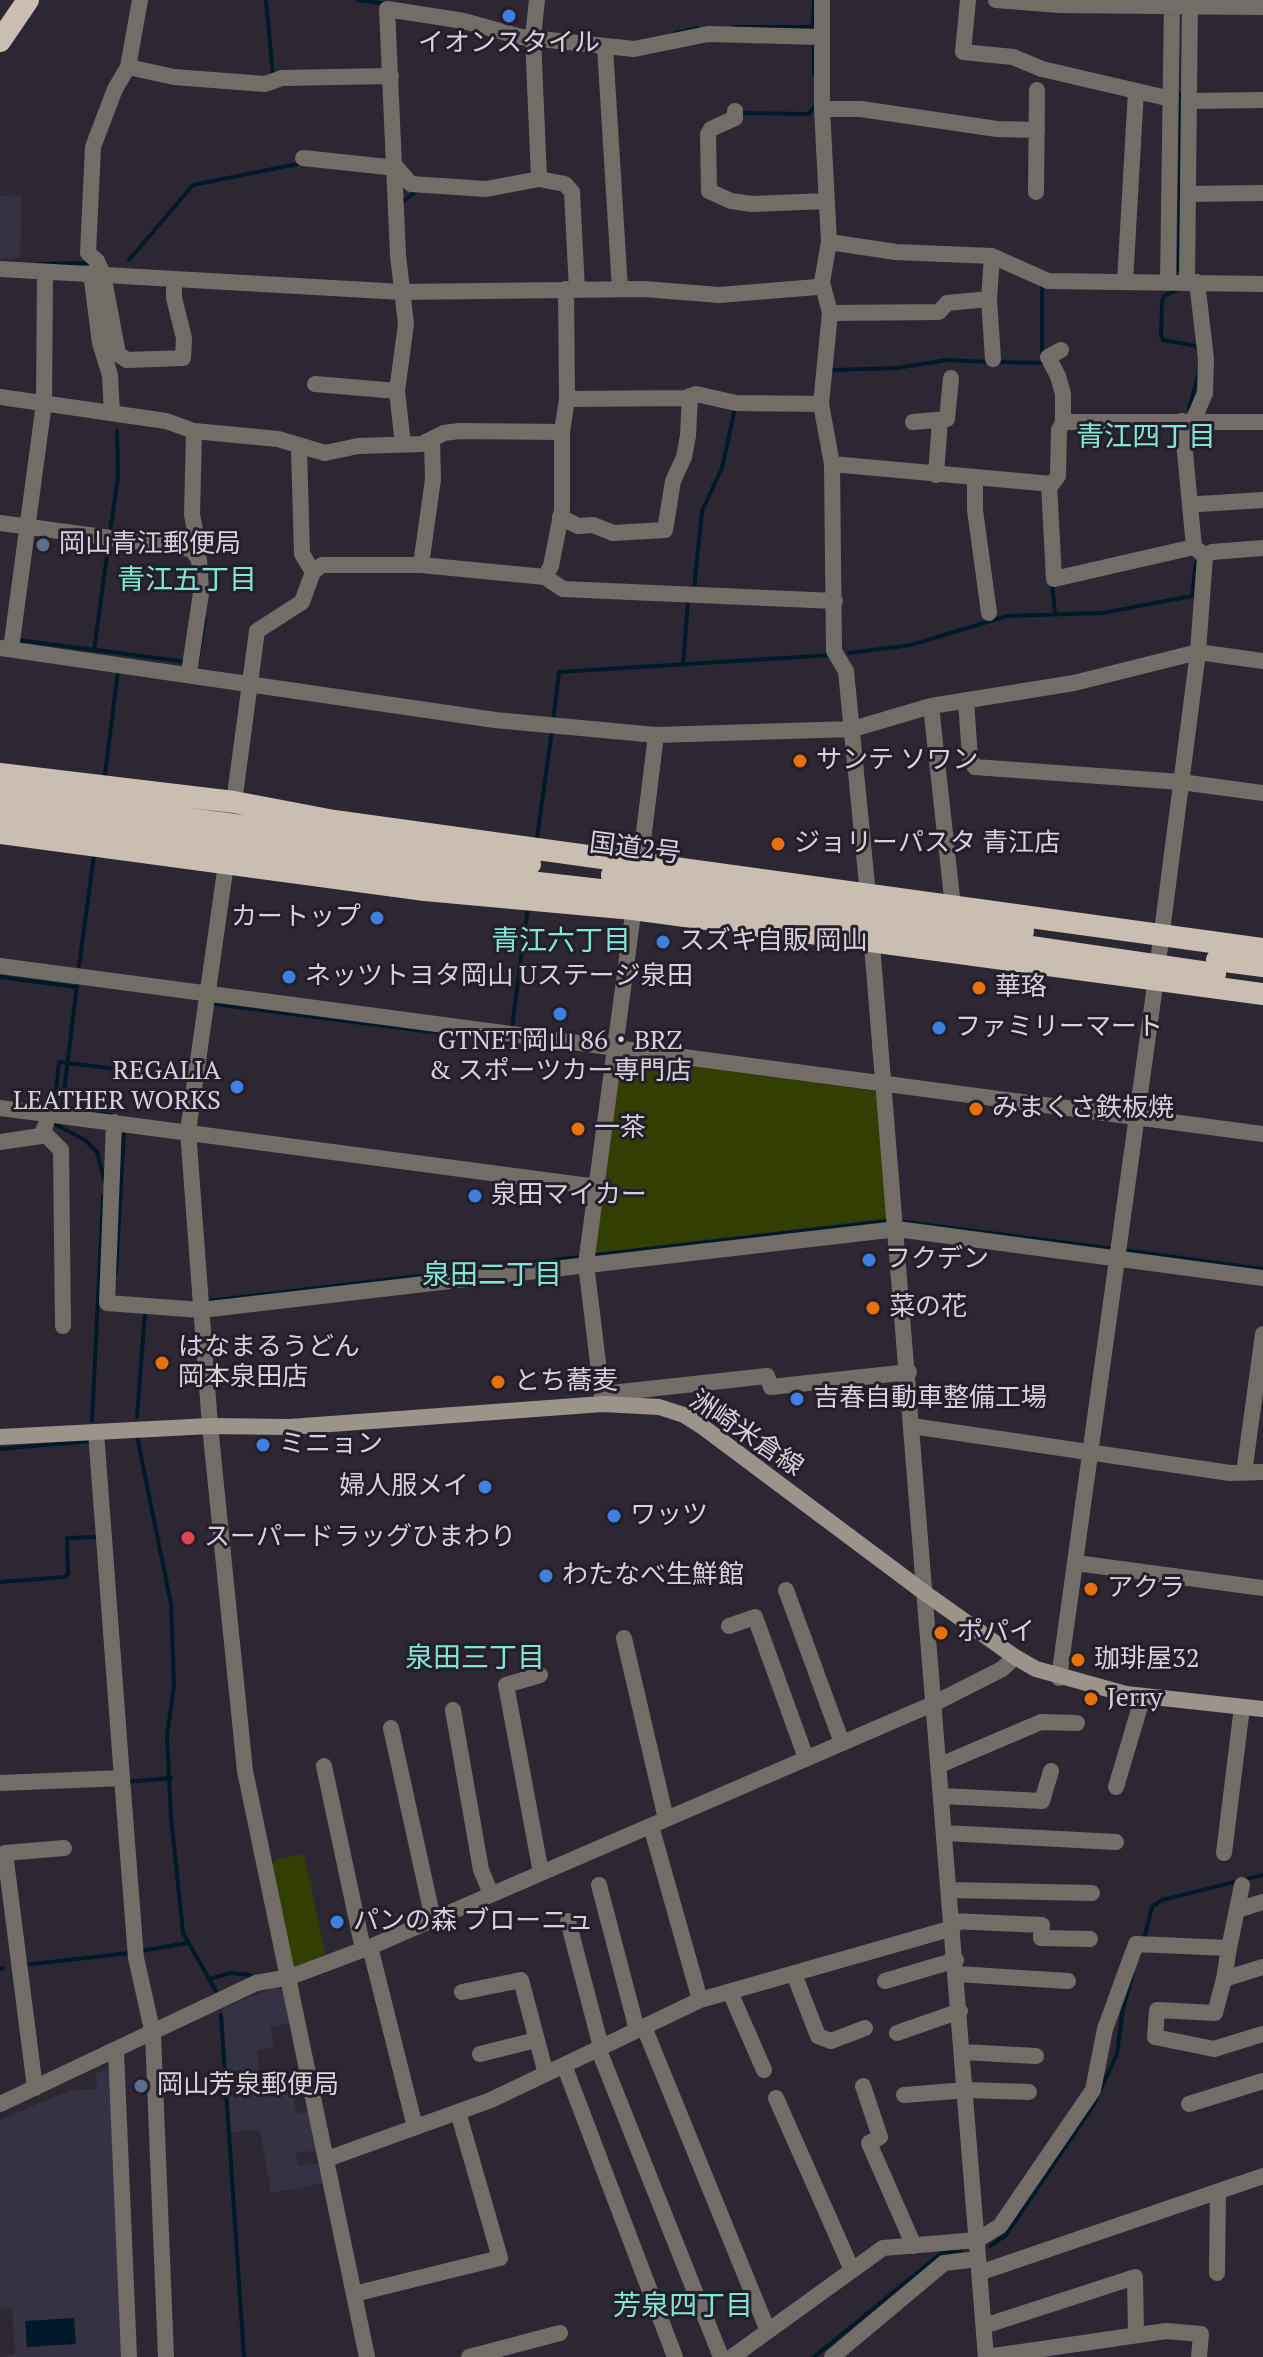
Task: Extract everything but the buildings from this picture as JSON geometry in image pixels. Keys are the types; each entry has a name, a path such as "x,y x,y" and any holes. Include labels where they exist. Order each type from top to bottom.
{"highway":[{"path":"0,14 10,0"},
{"path":"0,41 28,0"},
{"path":"0,774 234,802 334,821 640,865 1263,949"},
{"name":"国道2号","path":"0,794 840,919 1216,967 1263,966"},
{"path":"30,798 123,799 280,819 334,821"},
{"name":"国道2号","path":"0,812 321,854 610,883"},
{"path":"0,833 425,890 500,894"},
{"path":"321,854 348,868 500,894 633,909 1263,994"},
{"name":"国道2号","path":"1216,967 1263,981"}],"main road":[{"name":"洲崎米倉線","path":"0,1437 210,1426 290,1427 602,1399 633,1403 684,1415 1015,1657 1059,1678 1143,1696 1263,1709"}],"street":[{"path":"112,413 110,375 100,343 97,261 88,253 93,147 128,67 140,0"},
{"path":"535,180 530,34 537,0"},
{"path":"822,0 817,37 829,242 822,282 830,313 821,404 832,464 834,651 846,671 869,896 987,2357 1166,2331 1201,2334 1199,2357"},
{"path":"968,0 963,52 1013,57 1042,69 1171,99"},
{"path":"996,0 1263,7"},
{"path":"1168,282 1172,4"},
{"path":"1059,1678 1198,652 1200,552 1188,421 1205,393 1205,382 1192,282 1188,194 1190,4"},
{"path":"403,445 397,391 406,324 387,9 605,47 653,47 708,34 817,37"},
{"path":"605,47 620,289"},
{"path":"128,67 174,77 265,84 282,78 391,76"},
{"path":"1036,192 1037,90"},
{"path":"1125,282 1136,91"},
{"path":"1189,101 1263,100"},
{"path":"822,109 861,109 997,129 1037,130"},
{"path":"735,111 735,118 711,129 708,134 709,191 731,201 752,204 826,201"},
{"path":"303,158 397,172 411,184 486,189 535,180 565,184 572,192 567,399 562,432 560,517 551,566 545,577"},
{"path":"1188,194 1263,193"},
{"path":"829,242 896,252 991,260 1048,281 1263,284"},
{"path":"991,260 989,299 993,359"},
{"path":"0,269 402,292 620,289 719,295 817,287 822,282"},
{"path":"45,272 44,403 9,644 120,664 190,667 252,683 553,726 656,735 853,729 931,706 1074,683 1198,652 1263,661"},
{"path":"97,274 118,354 127,360 183,358 184,338 174,298 174,279"},
{"path":"830,313 939,312 947,303 989,299"},
{"path":"832,464 1049,484 1058,476 1063,394 1048,353 1061,350"},
{"path":"913,422 947,419 951,378"},
{"path":"315,384 397,391"},
{"path":"567,399 690,396 736,403 821,404"},
{"path":"560,517 578,526 593,525 613,533 665,530 673,481 684,457 688,436 690,396"},
{"path":"0,397 166,421 194,431 278,439 299,448 325,453 358,446 432,446"},
{"path":"936,475 940,420"},
{"path":"1063,422 1263,422"},
{"path":"194,431 192,515 198,545 194,552"},
{"path":"421,565 433,479 432,446 444,433 562,432"},
{"path":"299,448 302,554 313,572"},
{"path":"975,478 975,510 989,613"},
{"path":"1049,484 1054,579 1200,552 1263,548"},
{"path":"1199,504 1263,500"},
{"path":"0,523 191,549 199,559 201,593 190,667"},
{"path":"234,802 257,631 302,602 313,572 322,565 421,565 545,577 563,589 835,601"},
{"path":"966,700 970,759 975,767 1181,782 1263,793"},
{"path":"931,706 953,907"},
{"path":"656,735 586,1264 602,1399 767,1376 771,1387 909,1372"},
{"path":"226,864 188,1131 210,1426 245,1771 367,2357"},
{"path":"0,966 1263,1134"},
{"path":"0,1108 597,1187"},
{"path":"49,1137 52,1115"},
{"path":"121,1122 107,1303 201,1310 896,1223 1118,1253 1263,1278"},
{"path":"0,1142 49,1137"},
{"path":"49,1137 61,1150 63,1326"},
{"path":"1244,1473 1263,1334"},
{"path":"912,1426 1089,1453 1244,1473 1263,1472"},
{"path":"96,1432 136,1958 153,2034 166,2357"},
{"path":"1076,1563 1263,1588"},
{"path":"786,1590 842,1743"},
{"path":"729,1626 755,1617 806,1758"},
{"path":"624,1638 658,1822 700,2000"},
{"path":"0,2104 116,2052 256,1983 290,1977 367,1948 935,1703 1002,1669 1015,1657"},
{"path":"540,1675 506,1685 541,1873"},
{"path":"1116,1787 1143,1696"},
{"path":"1224,1853 1242,1707"},
{"path":"453,1710 481,1870 491,1894"},
{"path":"940,1765 1041,1722 1077,1723"},
{"path":"391,1728 433,1919"},
{"path":"324,1766 367,1948 415,2127"},
{"path":"942,1796 1042,1801 1051,1771"},
{"path":"0,1783 122,1778"},
{"path":"945,1833 1116,1842"},
{"path":"35,2088 5,1853 64,1848"},
{"path":"599,1885 640,2028 768,2331"},
{"path":"1242,1885 1215,2013 1157,2010 1155,2037 1214,2049 1263,2034"},
{"path":"950,1890 1092,1893"},
{"path":"1237,1910 1263,1902"},
{"path":"568,1921 600,2047 721,2357"},
{"path":"327,2159 458,2112 546,2074 700,2000 953,1925 1042,1925 1041,1938 1090,1939"},
{"path":"732,2357 883,2248 977,2240 1000,2226 1093,2090 1105,2029 1142,1944 1229,1948"},
{"path":"885,1981 956,1967 1068,1981"},
{"path":"1224,1979 1263,1967"},
{"path":"794,1974 818,2036 831,2041 865,2028"},
{"path":"462,1992 521,1980 546,2074"},
{"path":"730,1992 764,2070"},
{"path":"897,2033 960,2011"},
{"path":"480,2054 536,2040"},
{"path":"116,2052 129,2357"},
{"path":"963,2052 1036,2056"},
{"path":"564,2065 675,2357"},
{"path":"1189,2104 1263,2081"},
{"path":"863,2086 880,2137 869,2143 914,2246"},
{"path":"904,2095 967,2090 1029,2092"},
{"path":"776,2098 852,2270"},
{"path":"354,2294 500,2258 458,2112"},
{"path":"832,2357 944,2263 979,2266 1263,2176"},
{"path":"1217,2273 1218,2192"},
{"path":"984,2326 1135,2277 1136,2335"},
{"path":"469,2357 560,2333"}],"shaded area":[{"path":"22,195 20,258 0,259 0,196"},
{"path":"278,1986 284,1990 291,2023 271,2027 273,2048 257,2050 260,2077 284,2076 289,2092 293,2092 296,2113 310,2112 317,2150 296,2153 298,2166 319,2163 324,2183 271,2193 260,2130 231,2132 222,2008"},
{"path":"106,2070 109,2072 122,2357 0,2357 15,2354 12,2308 0,2309 0,2120 71,2090 97,2089 96,2074"}],"green space":[{"path":"628,1057 873,1091 879,1097 889,1218 595,1253 621,1062"},
{"path":"304,1854 325,1954 293,1968 272,1865 278,1859"}],"water":[{"path":"74,2318 76,2344 27,2347 25,2321"}],"waterway":[{"path":"266,0 273,76"},
{"path":"358,0 388,4"},
{"path":"813,30 814,0"},
{"path":"734,27 813,27"},
{"path":"675,33 697,28"},
{"path":"814,42 814,74"},
{"path":"1179,270 1181,94"},
{"path":"741,113 809,114 815,106"},
{"path":"129,260 193,185 302,163"},
{"path":"402,202 417,191"},
{"path":"38,264 89,263"},
{"path":"1042,285 1042,354"},
{"path":"1177,290 1164,296 1161,336 1163,340 1196,346 1199,351"},
{"path":"833,370 897,368 947,360 988,362"},
{"path":"996,362 1046,363"},
{"path":"1189,409 1199,372"},
{"path":"694,589 702,511 722,468 735,408"},
{"path":"110,532 118,476 117,431"},
{"path":"94,650 109,541"},
{"path":"849,653 911,645 1007,616 1102,613 1192,596 1196,562"},
{"path":"1052,583 1055,613"},
{"path":"683,665 688,600"},
{"path":"197,663 205,619"},
{"path":"18,640 188,662"},
{"path":"553,721 559,672 832,655"},
{"path":"105,774 118,671"},
{"path":"537,838 552,730"},
{"path":"79,966 94,855"},
{"path":"512,1026 528,907"},
{"path":"0,977 76,987"},
{"path":"77,985 62,1108 113,1115"},
{"path":"214,1004 510,1042"},
{"path":"54,1111 59,1062 188,1078 188,1075"},
{"path":"53,1123 85,1140 97,1152 104,1179"},
{"path":"116,1273 124,1130"},
{"path":"92,1421 103,1196"},
{"path":"597,1255 888,1221"},
{"path":"897,1221 1114,1249"},
{"path":"1123,1250 1263,1269"},
{"path":"208,1301 579,1257"},
{"path":"137,1417 145,1312"},
{"path":"137,1436 171,1604 174,1684 167,1737 171,1817 183,1933 216,1991"},
{"path":"0,1449 91,1441"},
{"path":"0,1582 65,1577 68,1574 67,1538 96,1537"},
{"path":"127,1782 171,1778"},
{"path":"1144,1939 1152,1907 1162,1900 1263,1875"},
{"path":"141,1951 188,1943"},
{"path":"24,1965 129,1953"},
{"path":"209,1979 231,1973 250,1975 252,1979"},
{"path":"990,2246 1006,2235 1093,2106 1117,2054 1123,2008 1133,1974"},
{"path":"221,2015 244,2357"},
{"path":"814,2357 940,2254 961,2250"}],"place":[{"name":"イオンスタイル","path":"509,16"},
{"name":"岡山青江郵便局","path":"43,545"},
{"name":"サンテ ソワン","path":"800,761"},
{"name":"ジョリーパスタ 青江店","path":"778,844"},
{"name":"カートップ","path":"377,918"},
{"name":"スズキ自販 岡山","path":"663,942"},
{"name":"ネッツトヨタ岡山 Uステージ泉田","path":"289,977"},
{"name":"華珞","path":"979,988"},
{"name":"GTNET岡山 86・BRZ & スポーツカー専門店","path":"560,1014"},
{"name":"ファミリーマート","path":"939,1028"},
{"name":"REGALIA LEATHER WORKS","path":"237,1087"},
{"name":"みまくさ鉄板焼","path":"976,1109"},
{"name":"一茶","path":"578,1129"},
{"name":"泉田マイカー","path":"475,1196"},
{"name":"フクデン","path":"869,1260"},
{"name":"菜の花","path":"873,1308"},
{"name":"はなまるうどん 岡本泉田店","path":"162,1363"},
{"name":"とち蕎麦","path":"498,1382"},
{"name":"吉春自動車整備工場","path":"797,1399"},
{"name":"ミニョン","path":"263,1445"},
{"name":"婦人服メイ","path":"485,1487"},
{"name":"ワッツ","path":"614,1516"},
{"name":"スーパードラッグひまわり","path":"188,1538"},
{"name":"わたなべ生鮮館","path":"546,1576"},
{"name":"アクラ","path":"1091,1589"},
{"name":"ポパイ","path":"941,1633"},
{"name":"珈琲屋32","path":"1078,1660"},
{"name":"Jerry","path":"1091,1699"},
{"name":"パンの森 ブローニュ","path":"337,1922"},
{"name":"岡山芳泉郵便局","path":"141,2086"}],"district":[{"name":"青江四丁目","path":"1146,438"},
{"name":"青江五丁目","path":"187,581"},
{"name":"青江六丁目","path":"561,942"},
{"name":"泉田二丁目","path":"492,1276"},
{"name":"泉田三丁目","path":"475,1659"},
{"name":"芳泉四丁目","path":"683,2307"}]}
